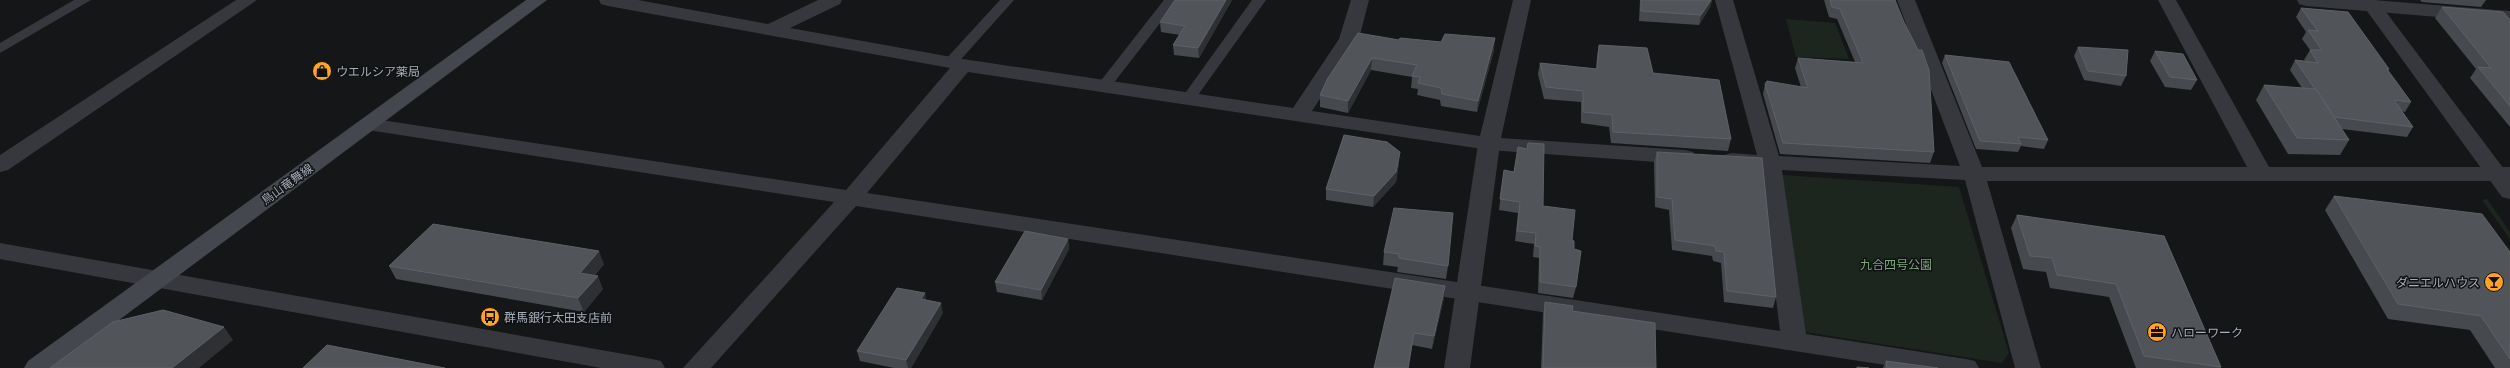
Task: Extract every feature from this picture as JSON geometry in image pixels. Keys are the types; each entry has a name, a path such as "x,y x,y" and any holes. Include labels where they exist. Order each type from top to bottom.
{"main road":[{"name":"鳥山竜舞線","path":"37,368 538,0"}],"street":[{"path":"0,165 248,0"},
{"path":"608,0 957,64 1489,144 1770,163 1974,174 2503,174"},
{"path":"770,30 833,0"},
{"path":"1299,115 1349,39 1360,0"},
{"path":"1457,368 1489,144 1522,0"},
{"path":"1724,0 1770,163 1794,341"},
{"path":"1906,0 1974,174 2028,368"},
{"path":"2167,0 2262,174"},
{"path":"2306,0 2370,3 2510,17"},
{"path":"2370,3 2503,174 2510,192"},
{"path":"696,368 851,198 957,64"},
{"path":"368,124 1966,368"},
{"path":"0,252 652,368"}],"lane":[{"path":"0,49 84,0"},
{"path":"957,64 1007,0"},
{"path":"1104,86 1171,0"},
{"path":"1188,99 1259,0"}],"green space":[{"path":"1786,19 1835,23 1849,59 1796,57"},
{"name":"九合四号公園","path":"1782,175 1959,187 2009,353 2002,363 1805,332"},
{"path":"2487,199 2510,232 2510,239 2482,200"}],"building":[{"path":"1175,0 1226,0 1198,48 1173,45 1185,26 1160,22"},
{"path":"1641,0 1711,0 1701,15 1641,11"},
{"path":"1830,0 1895,0 1918,50 1922,50 1929,70 1934,152 1783,143 1765,84 1767,81 1808,88 1798,58 1863,63 1840,9 1832,7"},
{"path":"2442,7 2503,12 2510,20 2510,106 2478,67 2491,68"},
{"path":"2301,8 2348,12 2411,102 2394,100 2413,127 2334,117 2295,60 2318,63 2310,50 2322,50 2308,30 2318,31"},
{"path":"1358,33 1399,40 1400,38 1441,42 1445,34 1495,38 1478,101 1442,94 1441,88 1418,83 1420,77 1412,76 1417,65 1372,58 1348,101 1320,95 1328,78"},
{"path":"1599,45 1647,48 1653,73 1719,80 1731,139 1613,132 1612,115 1583,112 1583,91 1546,87 1540,63 1597,69"},
{"path":"2078,47 2128,50 2126,76 2088,71"},
{"path":"2155,51 2183,54 2197,80 2170,77"},
{"path":"1945,55 2009,62 2048,140 2018,137 2021,144 1980,141"},
{"path":"2264,85 2316,89 2349,140 2297,138"},
{"path":"1344,135 1387,142 1400,152 1396,172 1374,196 1326,189"},
{"path":"1528,143 1544,144 1543,206 1575,210 1572,240 1574,241 1574,249 1581,251 1576,287 1540,282 1540,247 1535,246 1536,233 1517,231 1520,202 1500,199 1504,170 1514,172 1518,147 1527,149"},
{"path":"1657,152 1762,158 1776,297 1727,291 1724,252 1716,251 1715,246 1675,240 1672,199 1657,197"},
{"path":"2334,196 2482,214 2510,252 2510,359 2481,316 2398,304"},
{"path":"1394,208 1453,213 1448,266 1399,258 1399,254 1384,252"},
{"name":"ハローワーク","path":"2017,215 2164,236 2221,367 2144,356 2116,284 2057,275 2052,258 2030,256"},
{"path":"433,224 599,251 580,273 598,276 578,298 389,266"},
{"path":"1025,231 1068,239 1041,290 995,282"},
{"path":"1395,278 1445,286 1434,336 1414,333 1408,368 1374,368"},
{"path":"897,288 925,293 921,299 941,303 906,360 857,351"},
{"path":"1545,302 1573,306 1572,311 1655,323 1656,368 1543,368"},
{"path":"163,310 224,327 172,368 50,368 113,322"},
{"path":"327,345 445,368 303,368"},
{"path":"1886,361 1938,368 1887,368"}],"place":[{"name":"ウエルシア薬局","path":"322,71"},
{"name":"ダニエルハウス","path":"2494,282"},
{"name":"群馬銀行太田支店前","path":"490,317"},
{"name":"ハローワーク","path":"2157,332"}]}
